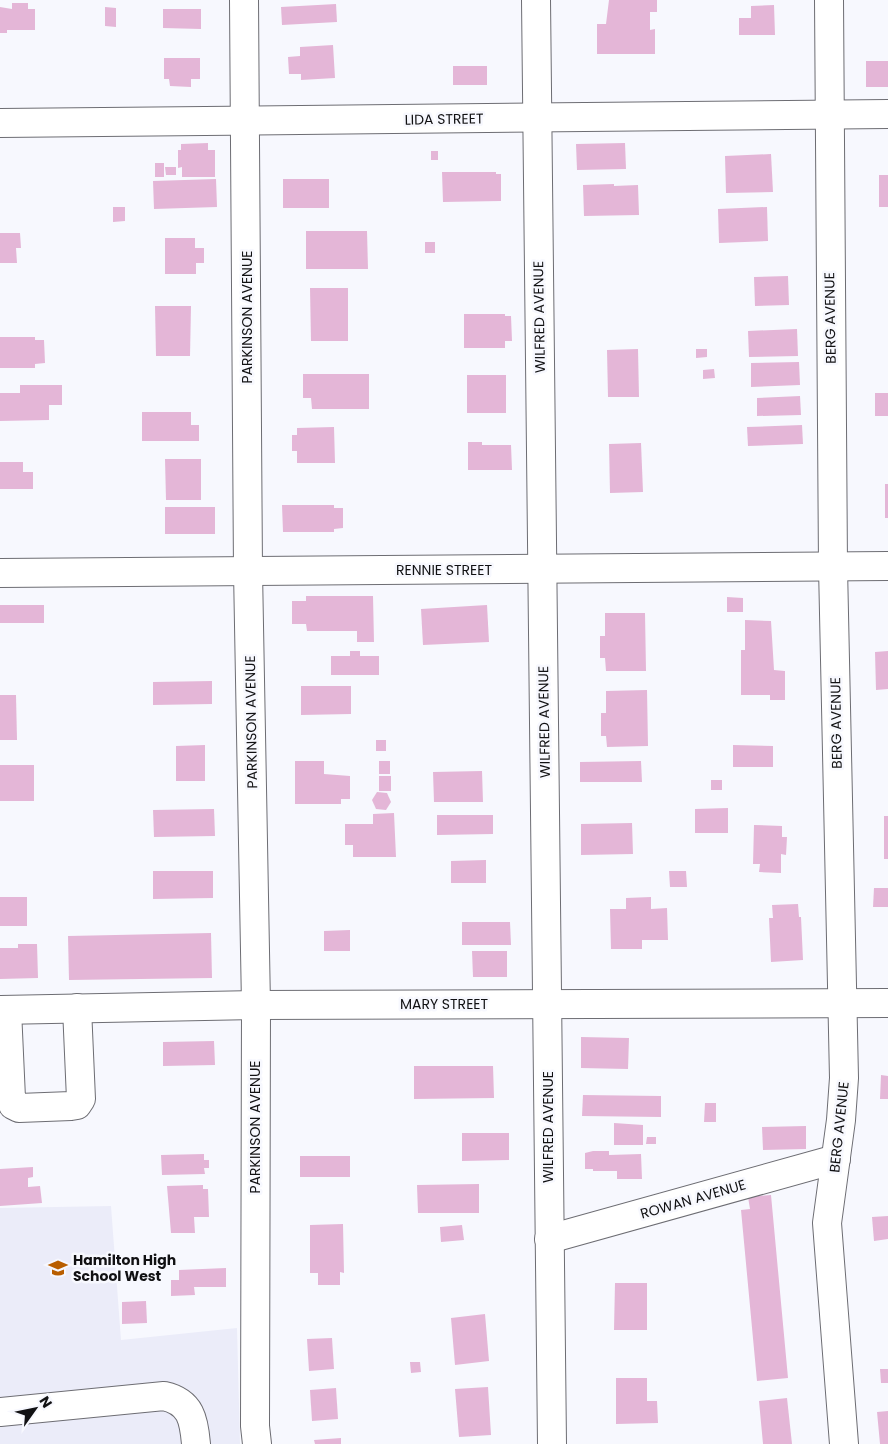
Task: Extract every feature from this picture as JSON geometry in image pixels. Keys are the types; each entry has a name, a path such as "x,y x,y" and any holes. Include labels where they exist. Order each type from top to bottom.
{"street":[{"name":"PARKINSON AVENUE","path":"244,0 248,571 256,1005 255,1426 257,1444"},
{"name":"WILFRED AVENUE","path":"536,0 552,1444"},
{"name":"BERG AVENUE","path":"828,0 833,567 844,1078 828,1222 844,1444"},
{"name":"LIDA STREET","path":"0,123 888,114"},
{"name":"RENNIE STREET","path":"0,573 888,566"},
{"name":"MARY STREET","path":"4,1010 256,1005 888,1003"},
{"path":"4,1010 11,1098 13,1105 19,1108 71,1106 77,1104 81,1098 76,1008"},
{"name":"ROWAN AVENUE","path":"549,1239 836,1159"},
{"path":"0,1412 164,1396 175,1398 188,1410 194,1425 196,1444"}],"shaded area":[{"name":"Hamilton High School West","path":"111,1206 121,1340 237,1328 240,1444 0,1444 0,1208"}],"building":[{"path":"609,0 657,0 657,12 650,12 650,30 655,29 655,54 597,54 597,24 606,24"},
{"path":"12,3 28,3 28,9 35,9 35,30 7,30 7,33 0,33 0,7 12,9"},
{"path":"336,4 337,22 282,25 281,7"},
{"path":"774,5 775,35 739,35 739,18 751,18 751,6"},
{"path":"105,7 116,8 116,27 105,26"},
{"path":"163,9 201,9 201,29 163,28"},
{"path":"333,45 335,78 301,80 301,74 289,74 288,57 300,56 300,47"},
{"path":"164,58 200,58 200,79 191,79 191,87 170,86 169,79 164,79"},
{"path":"866,61 888,61 888,87 866,87"},
{"path":"453,66 487,66 487,85 453,85"},
{"path":"208,143 208,150 215,150 215,177 182,177 182,167 178,168 178,150 181,150 181,144"},
{"path":"625,143 626,169 577,170 576,144"},
{"path":"431,151 438,151 438,160 431,160"},
{"path":"771,154 773,192 726,193 725,156"},
{"path":"155,163 164,163 164,177 155,177"},
{"path":"165,167 176,167 176,175 166,175"},
{"path":"442,172 496,172 496,174 501,174 501,201 443,202"},
{"path":"879,175 888,175 888,207 879,207"},
{"path":"216,179 217,207 154,209 153,181"},
{"path":"283,179 329,179 329,208 283,208"},
{"path":"614,184 614,186 638,185 639,215 584,216 583,185"},
{"path":"113,207 125,207 125,221 113,222"},
{"path":"767,207 768,241 719,243 718,209"},
{"path":"306,231 367,231 368,269 306,269"},
{"path":"0,233 20,233 21,248 16,248 17,263 0,263"},
{"path":"165,238 195,238 195,248 204,248 204,263 196,263 196,274 165,274"},
{"path":"425,242 435,242 435,253 425,253"},
{"path":"788,276 789,305 755,306 754,277"},
{"path":"310,288 348,288 348,341 311,341"},
{"path":"155,306 191,306 190,356 156,356"},
{"path":"464,314 505,314 505,316 511,316 512,341 505,341 505,348 464,348"},
{"path":"797,329 798,356 749,357 748,331"},
{"path":"0,337 35,337 35,340 44,340 45,363 35,364 35,368 0,368"},
{"path":"638,349 639,397 608,397 607,350"},
{"path":"696,349 707,349 707,357 696,358"},
{"path":"799,362 800,385 751,387 751,363"},
{"path":"714,369 715,378 703,379 703,370"},
{"path":"303,374 369,374 369,409 312,409 311,398 303,398"},
{"path":"467,375 506,375 506,413 467,413"},
{"path":"20,385 62,385 62,405 49,405 49,420 0,421 0,393 20,393"},
{"path":"875,393 888,393 888,416 875,416"},
{"path":"800,396 801,415 757,416 757,398"},
{"path":"142,412 191,412 191,425 199,425 199,441 142,441"},
{"path":"802,425 803,444 748,446 747,427"},
{"path":"334,427 335,463 297,463 297,451 292,451 292,435 297,435 297,428"},
{"path":"468,442 482,442 482,445 511,445 512,470 468,470"},
{"path":"641,443 643,492 610,493 609,444"},
{"path":"165,459 201,459 201,500 166,500"},
{"path":"0,462 23,462 23,472 33,472 33,489 0,489"},
{"path":"885,484 888,484 888,518 885,518"},
{"path":"282,505 334,505 334,508 343,508 343,528 334,529 334,532 283,532"},
{"path":"165,507 215,507 215,534 165,534"},
{"path":"306,596 373,596 374,642 357,642 357,631 307,631 306,624 292,624 292,601 306,601"},
{"path":"727,597 743,598 743,612 727,612"},
{"path":"0,605 44,605 44,623 0,623"},
{"path":"487,605 489,642 423,645 421,609"},
{"path":"605,613 645,613 646,671 606,671 605,658 600,658 600,636 605,636"},
{"path":"745,620 771,621 774,670 785,671 785,700 770,700 770,695 741,695 741,650 745,650"},
{"path":"350,651 360,651 360,656 379,656 379,675 331,675 331,656 350,656"},
{"path":"888,651 888,689 876,690 875,652"},
{"path":"212,681 212,704 153,705 153,682"},
{"path":"301,686 351,686 351,714 301,715"},
{"path":"647,690 648,746 607,747 606,736 601,736 601,713 606,713 606,691"},
{"path":"0,695 16,695 17,740 0,740"},
{"path":"376,740 386,740 386,751 376,751"},
{"path":"205,745 205,781 176,781 176,746"},
{"path":"733,745 773,746 773,767 733,767"},
{"path":"295,761 324,761 324,774 350,776 350,799 341,799 341,804 295,804"},
{"path":"379,761 390,761 390,774 379,774"},
{"path":"641,761 642,782 580,782 580,762"},
{"path":"0,765 34,765 34,801 0,801"},
{"path":"482,771 483,802 434,802 433,772"},
{"path":"379,776 391,776 391,791 379,791"},
{"path":"711,780 722,780 722,790 711,790"},
{"path":"377,792 387,793 391,802 386,810 376,809 372,800"},
{"path":"728,808 728,833 695,833 695,809"},
{"path":"214,809 215,836 154,837 153,810"},
{"path":"394,813 396,857 353,857 353,845 345,845 345,824 373,824 373,814"},
{"path":"437,815 493,815 493,834 437,835"},
{"path":"884,816 888,816 888,859 884,859"},
{"path":"632,823 633,854 581,855 581,824"},
{"path":"754,825 782,826 782,837 787,837 786,855 781,854 781,873 759,872 760,864 753,864"},
{"path":"486,860 486,883 451,883 451,861"},
{"path":"153,871 213,871 213,898 153,899"},
{"path":"669,871 686,871 687,887 670,887"},
{"path":"874,888 888,888 888,907 873,907"},
{"path":"0,897 27,897 27,926 0,926"},
{"path":"651,897 651,909 667,908 668,940 642,940 642,949 611,949 610,909 626,909 626,898"},
{"path":"798,904 799,917 801,917 803,960 771,962 769,918 773,918 772,905"},
{"path":"462,922 510,922 511,945 462,945"},
{"path":"350,930 350,951 324,951 324,931"},
{"path":"211,933 212,978 69,980 68,936"},
{"path":"18,944 37,944 38,978 0,979 0,948 18,948"},
{"path":"472,951 507,951 507,977 473,977"},
{"path":"581,1037 629,1038 628,1069 581,1068"},
{"path":"214,1041 215,1065 163,1066 163,1042"},
{"path":"414,1066 493,1066 494,1098 414,1099"},
{"path":"881,1075 888,1076 888,1099 880,1099"},
{"path":"583,1095 661,1096 661,1117 582,1116"},
{"path":"705,1103 716,1103 716,1122 704,1122"},
{"path":"614,1123 643,1125 643,1145 614,1145"},
{"path":"806,1126 806,1149 763,1150 762,1127"},
{"path":"462,1133 509,1133 509,1160 462,1161"},
{"path":"647,1137 656,1137 656,1144 646,1144"},
{"path":"609,1151 609,1155 641,1154 642,1179 617,1179 617,1171 585,1169 585,1153"},
{"path":"204,1154 204,1160 209,1160 209,1168 204,1168 205,1174 162,1175 161,1155"},
{"path":"300,1156 350,1156 350,1177 300,1177"},
{"path":"33,1167 33,1177 28,1178 28,1187 40,1186 42,1203 0,1206 0,1169"},
{"path":"479,1184 479,1213 418,1213 417,1185"},
{"path":"203,1185 203,1189 208,1189 209,1217 194,1217 195,1233 171,1233 167,1186"},
{"path":"771,1195 788,1378 757,1381 741,1210 750,1209 748,1197"},
{"path":"888,1216 888,1239 874,1241 872,1217"},
{"path":"343,1224 344,1273 340,1272 340,1285 318,1285 318,1273 310,1273 310,1225"},
{"path":"462,1225 464,1240 441,1242 440,1227"},
{"path":"226,1268 226,1287 194,1287 195,1295 171,1296 171,1280 179,1280 179,1270"},
{"path":"615,1283 647,1283 647,1330 614,1330"},
{"path":"146,1301 147,1323 122,1324 122,1302"},
{"path":"485,1314 489,1361 455,1365 451,1318"},
{"path":"332,1338 334,1369 309,1371 307,1339"},
{"path":"410,1362 420,1362 421,1372 411,1373"},
{"path":"880,1369 888,1369 888,1383 881,1383"},
{"path":"616,1378 647,1378 647,1401 657,1401 658,1423 616,1424"},
{"path":"488,1387 491,1435 459,1437 455,1389"},
{"path":"336,1388 338,1419 312,1421 310,1390"},
{"path":"787,1398 792,1444 763,1444 759,1401"},
{"path":"888,1411 888,1444 880,1444 877,1412"},
{"path":"341,1438 341,1444 315,1444 314,1440"}],"place":[{"name":"Hamilton High School West","path":"58,1268"}]}
